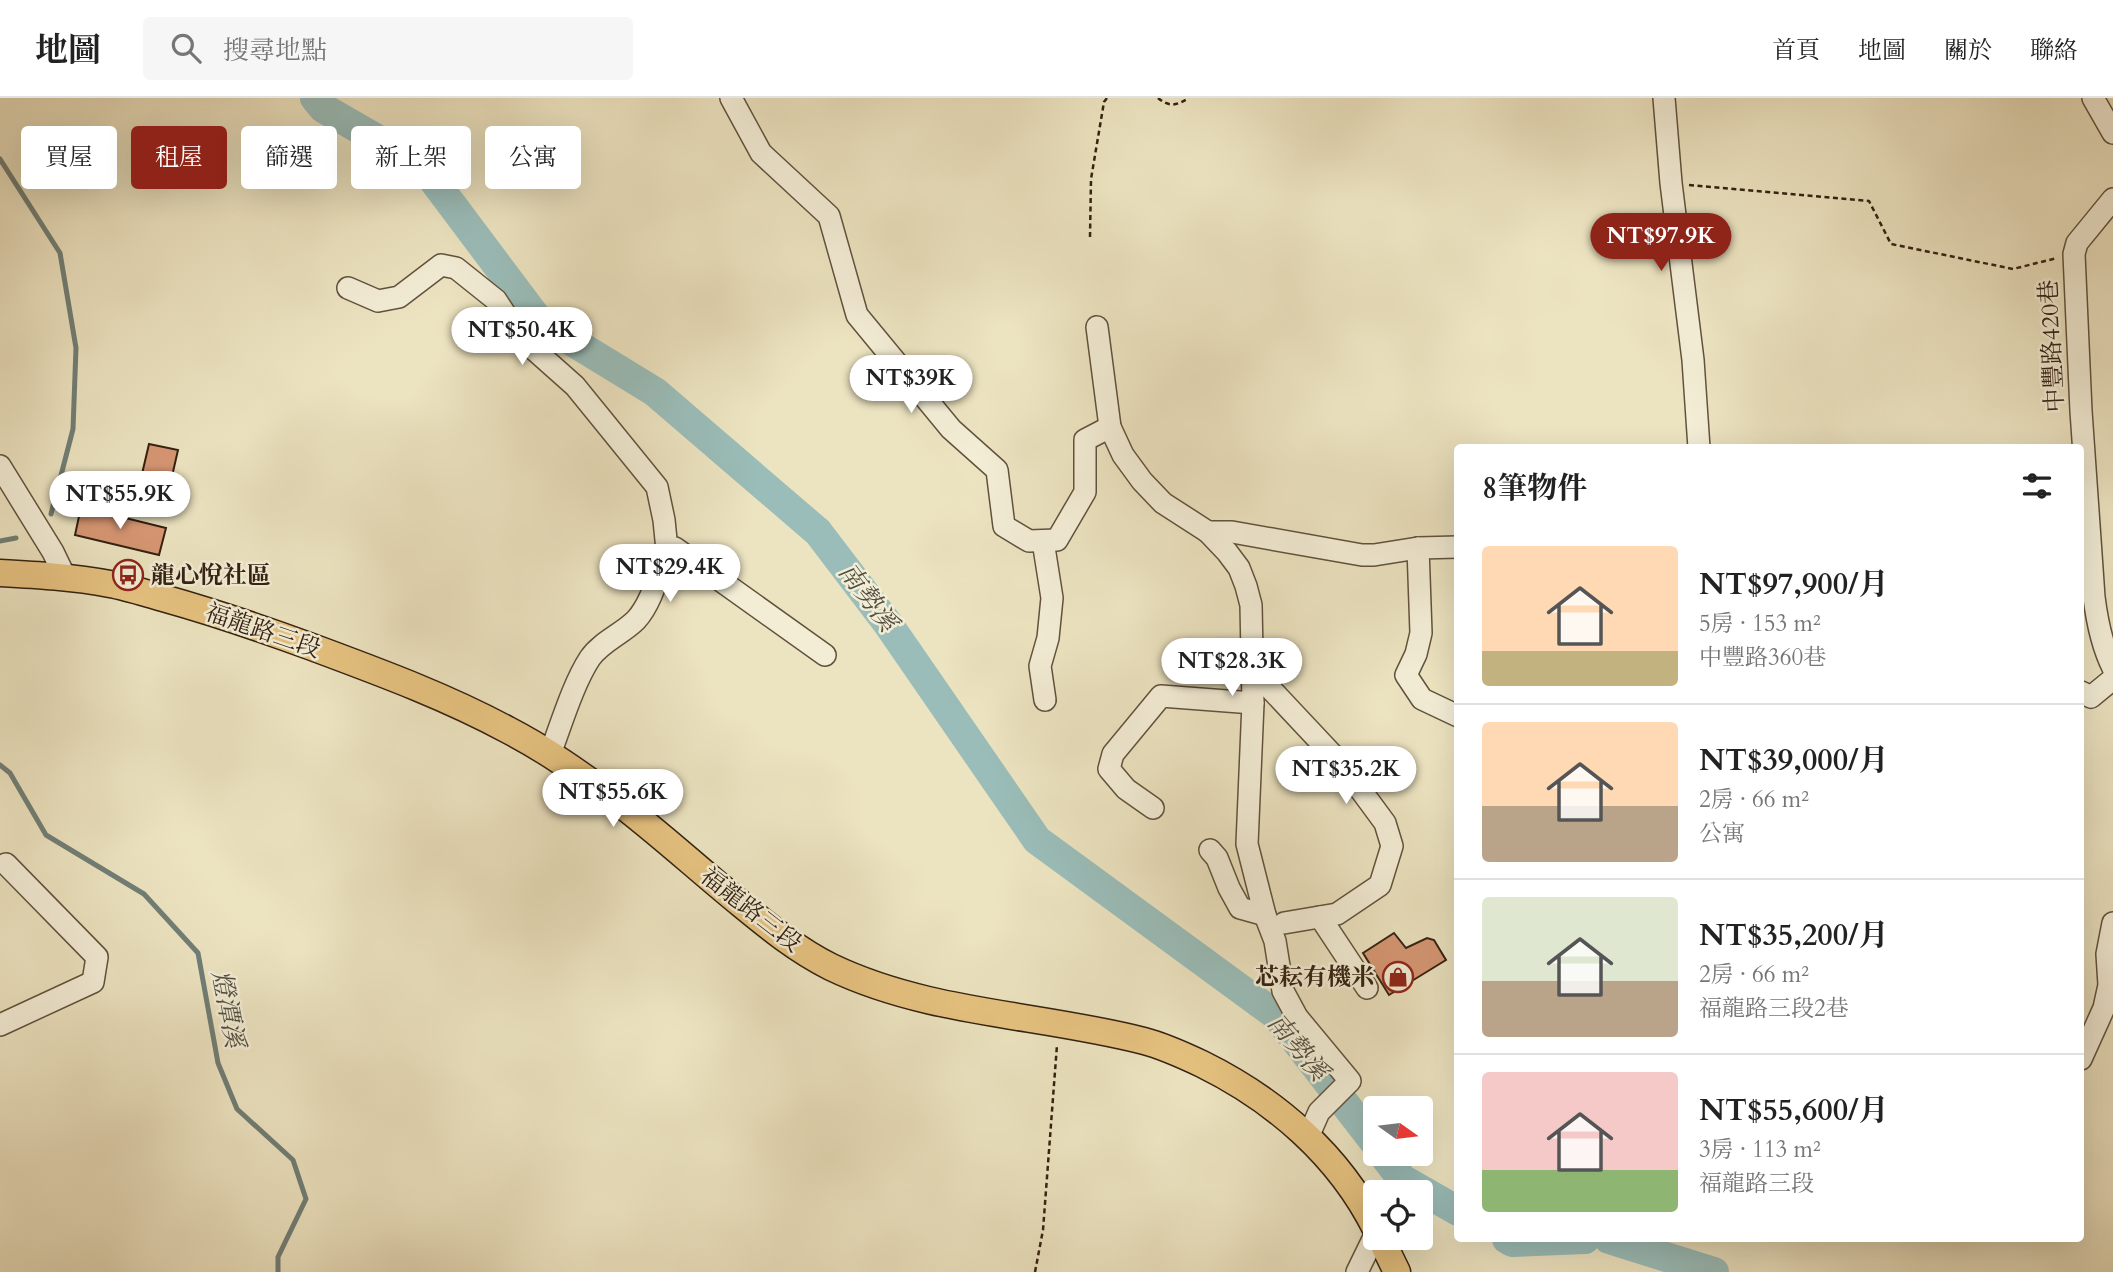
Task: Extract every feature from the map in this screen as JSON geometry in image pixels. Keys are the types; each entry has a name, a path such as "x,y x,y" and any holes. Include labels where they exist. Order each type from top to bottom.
{"main road":[{"name":"福龍路三段","path":"0,573 65,577 114,585 193,606 331,654 459,705 550,754 615,800 785,939 827,965 900,994 944,1005 1146,1041 1187,1057 1218,1072 1275,1108 1308,1137 1363,1206"},
{"path":"1386,1250 1397,1272"}],"street":[{"path":"731,98 761,153 830,216 857,315 951,429 997,470 1004,526 1029,541 1057,540 1085,492 1085,440 1111,427"},
{"path":"1664,98 1671,183 1693,360 1699,444"},
{"path":"2093,98 2113,133"},
{"name":"中豐路420巷","path":"2083,444 2074,254 2077,243 2113,199"},
{"path":"348,288 378,301 399,297 441,265 456,268 496,300 521,338 575,386 657,487 667,550 649,601 636,620 590,657 550,754"},
{"path":"1097,327 1111,427 1123,455 1163,503 1208,532 1227,552 1239,568 1251,605 1253,703 1247,844 1274,919 1283,990 1297,1017 1350,1081 1319,1112 1308,1137"},
{"name":"中豐路420巷","path":"2084,454 2094,597 2097,617 2113,668"},
{"path":"0,466 53,552 65,577"},
{"path":"1208,532 1232,532 1362,555 1418,548 1454,547"},
{"path":"1043,541 1052,598 1048,638 1040,666 1045,700"},
{"path":"667,550 675,548 825,655"},
{"path":"1418,548 1421,633 1416,654 1406,675 1422,699 1454,714"},
{"path":"1210,850 1217,858 1229,888 1241,908 1274,919 1337,914 1380,885 1392,846 1385,823 1343,766 1252,669"},
{"path":"2084,694 2091,697 2113,679"},
{"path":"1153,808 1126,789 1109,769 1113,754 1161,696 1253,703"},
{"path":"0,1025 93,982 97,957 6,864"},
{"path":"1320,917 1367,988"},
{"path":"2084,1052 2104,1008 2109,985 2107,954 2113,923"},
{"path":"1357,1272 1367,1250"}],"path":[{"path":"1090,237 1091,179 1104,102 1107,98"},
{"path":"1158,98 1165,104 1175,105 1189,98"},
{"path":"1671,183 1869,201 1891,244 2013,269 2074,254"},
{"path":"1035,1272 1043,1230 1058,1024"}],"building":[{"path":"149,444 178,450 167,498 138,491"},
{"path":"81,507 166,528 159,555 75,535"},
{"name":"芯耘有機米","path":"1394,933 1406,948 1427,938 1434,940 1446,960 1389,995 1363,953"}],"waterway":[{"name":"南勢溪","path":"315,98 323,108 422,165 539,321 655,392 818,532 888,624 1037,840 1276,1015 1363,1127"},
{"path":"0,159 60,253 76,348 73,429 51,514"},
{"name":"燈潭溪","path":"0,541 16,538"},
{"name":"燈潭溪","path":"0,765 10,773 46,835 144,894 198,953 218,1063 237,1109 293,1160 306,1199 278,1257 278,1272"},
{"name":"南勢溪","path":"1392,1166 1402,1179 1454,1209"},
{"name":"南勢溪","path":"1619,1242 1714,1272"}],"place":[{"name":"龍心悅社區","path":"128,575"},
{"name":"芯耘有機米","path":"1398,977"}]}
